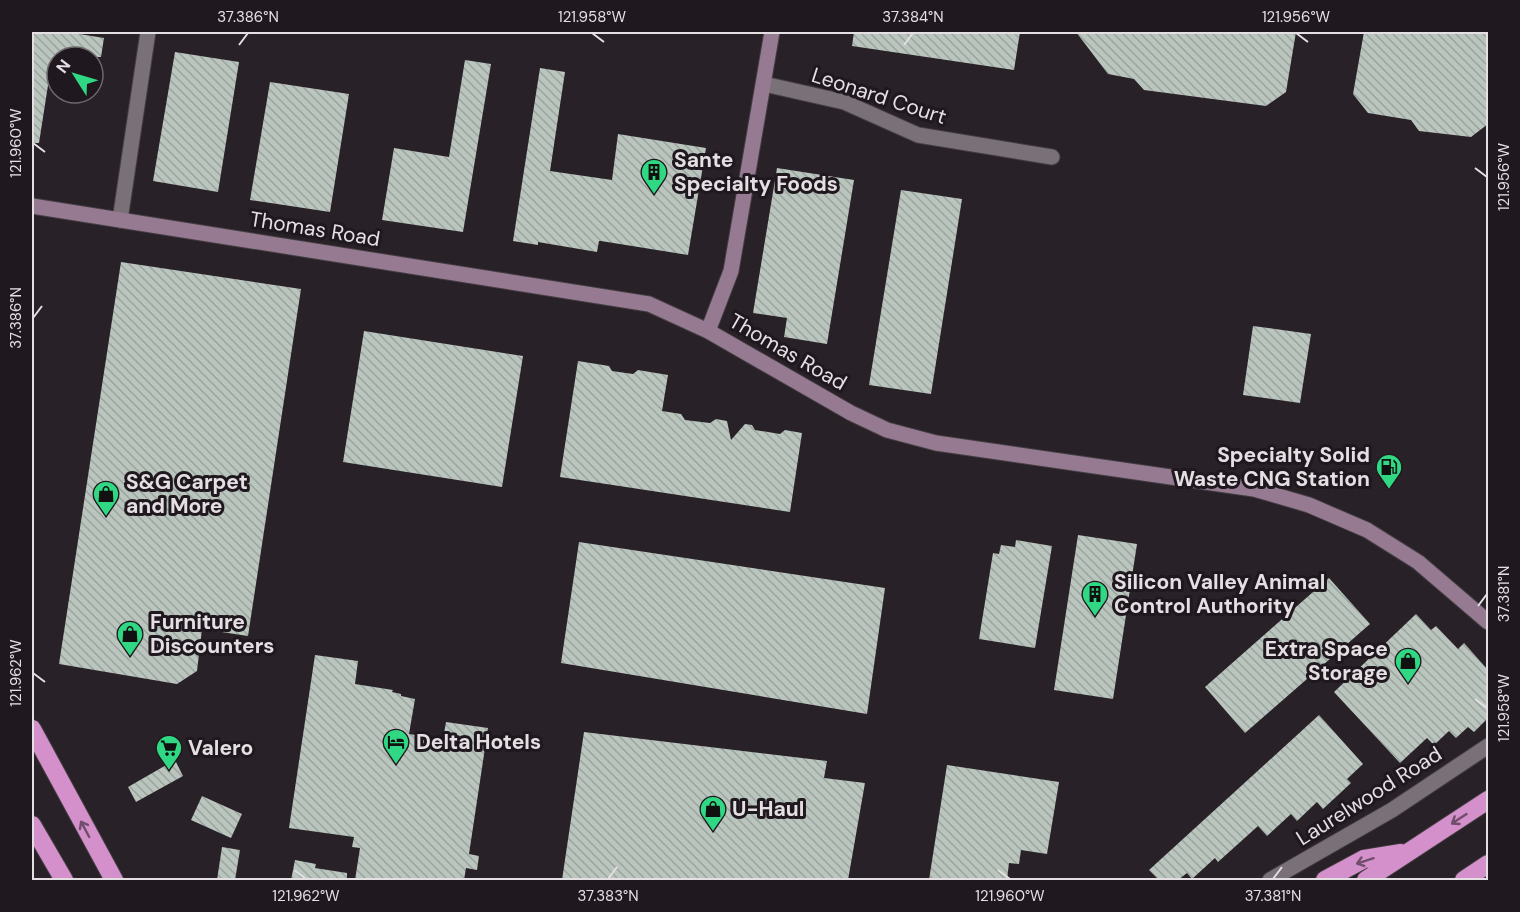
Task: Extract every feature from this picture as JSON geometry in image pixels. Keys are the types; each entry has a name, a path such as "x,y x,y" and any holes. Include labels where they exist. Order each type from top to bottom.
{"highway":[{"path":"32,729 114,880"},
{"path":"1366,880 1488,800"},
{"path":"32,825 64,880"},
{"path":"1325,880 1364,859 1409,852"},
{"path":"103,862 123,880"},
{"path":"1464,880 1488,864"}],"street":[{"path":"120,220 148,32"},
{"path":"708,331 731,271 772,32"},
{"name":"Leonard Court","path":"764,84 844,102 918,135 1052,157"},
{"name":"Thomas Road","path":"32,206 649,304 708,331 851,413 886,430 936,443 1254,489 1309,506 1367,530 1418,562 1488,622"},
{"name":"Laurelwood Road","path":"1270,880 1392,810 1488,746"}],"building":[{"path":"32,32 67,32 104,38 103,45 45,45 45,104 39,143 32,143"},
{"path":"854,32 1020,32 1014,70 852,46"},
{"path":"1076,32 1296,32 1286,92 1266,106 1144,90 1134,79 1108,74"},
{"path":"1364,32 1488,32 1488,124 1471,137 1419,131 1411,120 1368,113 1353,94"},
{"path":"175,52 239,62 218,192 153,181"},
{"path":"465,60 491,64 463,232 382,220 394,148 449,157"},
{"path":"540,68 565,72 550,171 612,180 618,134 706,148 688,255 601,241 599,241 597,252 538,242 538,245 513,241"},
{"path":"270,82 349,94 330,212 250,200"},
{"path":"777,168 854,180 827,344 784,337 787,318 753,313"},
{"path":"901,190 962,199 931,394 869,385"},
{"path":"121,262 301,289 248,636 202,629 197,671 177,684 59,664"},
{"path":"1253,326 1311,334 1300,403 1243,395"},
{"path":"364,331 523,356 502,487 343,462"},
{"path":"578,361 609,366 612,371 633,374 638,370 668,375 662,411 681,414 685,420 710,423 716,419 727,421 731,440 745,424 752,425 755,430 780,434 785,430 802,433 790,512 560,477"},
{"name":"Silicon Valley Animal Control Authority","path":"1078,535 1137,544 1113,699 1054,690"},
{"path":"1016,540 1052,546 1035,648 979,639 993,553 999,554 1001,545 1015,547"},
{"path":"579,542 885,588 867,714 561,663"},
{"path":"1329,578 1370,624 1245,733 1205,687"},
{"path":"1416,614 1431,630 1436,626 1458,649 1464,643 1488,670 1488,718 1474,732 1468,727 1456,738 1449,731 1434,745 1427,738 1400,763 1334,692"},
{"path":"315,655 358,661 355,684 393,690 392,692 401,694 401,696 415,699 409,734 443,739 446,722 488,728 469,854 479,856 477,870 466,868 464,880 355,880 360,848 352,847 354,837 289,828"},
{"path":"1319,715 1363,764 1347,779 1351,783 1323,809 1317,802 1297,821 1291,814 1267,836 1258,826 1218,862 1215,858 1192,879 1187,873 1178,880 1159,880 1149,870"},
{"name":"U-Haul","path":"584,732 827,761 824,778 865,783 848,880 562,880"},
{"path":"175,760 183,776 136,802 128,787"},
{"path":"947,765 1059,782 1047,854 1021,850 1019,864 1009,863 1007,880 929,880"},
{"path":"202,796 242,814 231,838 191,820"},
{"path":"222,847 240,850 235,880 217,880"},
{"path":"295,860 316,864 315,868 347,873 347,880 291,880"}],"place":[{"name":"Sante Specialty Foods","path":"654,195"},
{"name":"Specialty Solid Waste CNG Station","path":"1389,490"},
{"name":"S&G Carpet and More","path":"106,517"},
{"name":"Silicon Valley Animal Control Authority","path":"1095,617"},
{"name":"Furniture Discounters","path":"130,657"},
{"name":"Extra Space Storage","path":"1408,684"},
{"name":"Delta Hotels","path":"396,765"},
{"name":"Valero","path":"169,771"},
{"name":"U-Haul","path":"713,832"}]}
